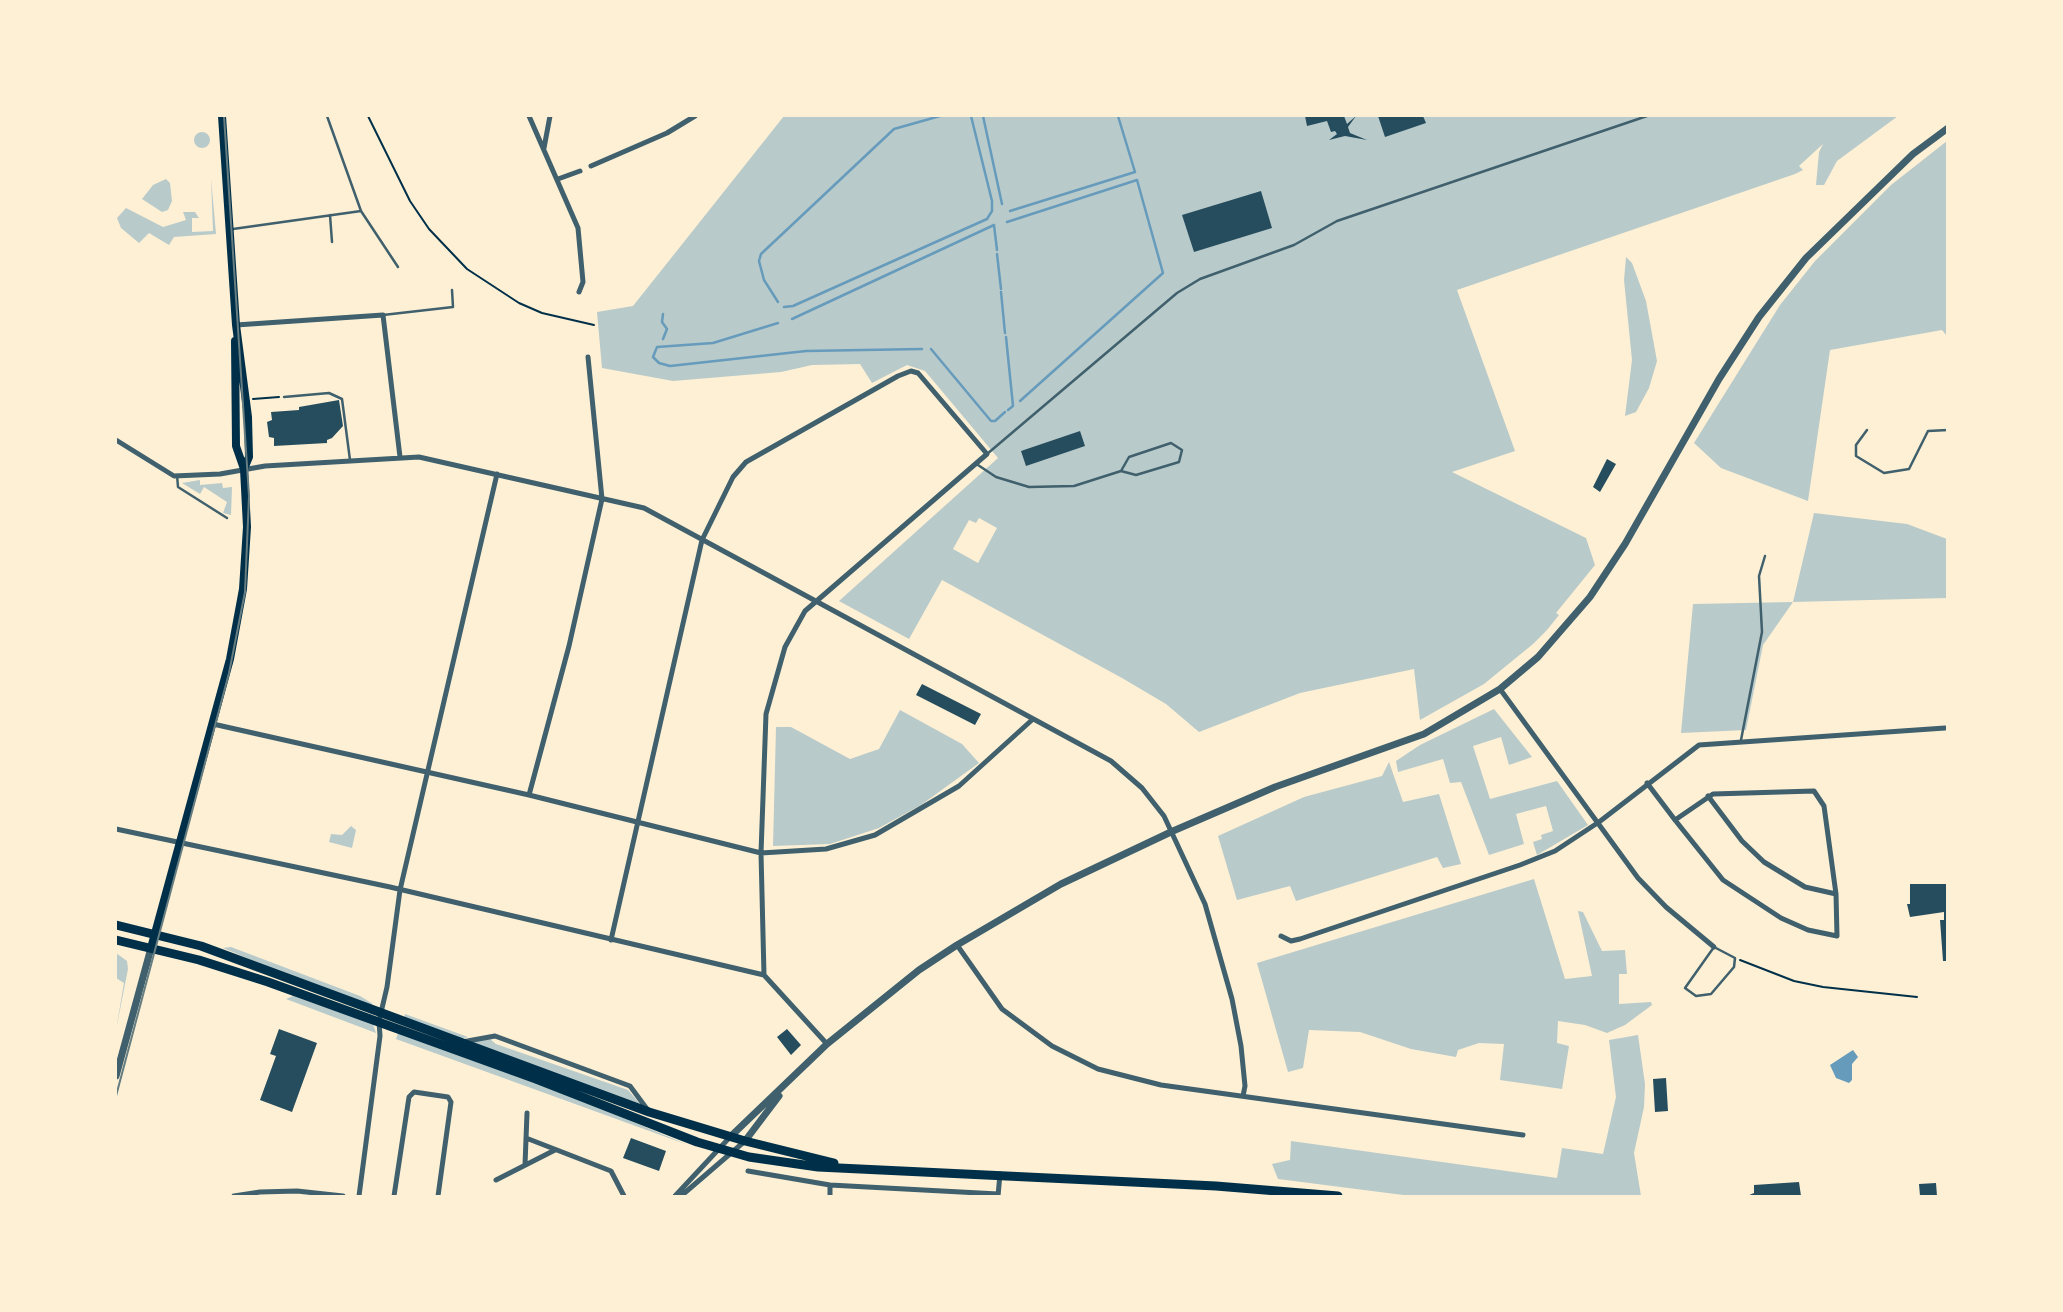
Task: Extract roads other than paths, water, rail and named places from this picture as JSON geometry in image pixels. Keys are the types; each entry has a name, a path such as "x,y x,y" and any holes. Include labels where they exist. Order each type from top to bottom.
{"main road":[{"path":"222,116 236,324 248,417 249,457 244,469"},
{"path":"151,948 213,724 236,631 243,589 247,527 244,469 237,456 233,382 236,324"},
{"path":"116,925 201,946 733,1153 787,1164 1290,1190 1338,1196"},
{"path":"116,940 222,967 462,1042 649,1112 730,1137 842,1165"}],"street":[{"path":"528,116 578,228 583,282 579,292"},
{"path":"544,148 550,116"},
{"path":"591,166 667,133 695,116"},
{"path":"674,1196 730,1137 780,1092 827,1044 919,970 957,945 1061,884 1173,831 1275,787 1424,734 1500,689 1538,657 1590,597 1719,379 1759,317 1805,258 1913,154 1948,128"},
{"path":"558,179 580,171"},
{"path":"236,324 383,315 400,457"},
{"path":"529,795 569,646 602,499 588,357"},
{"path":"611,940 702,540 733,477 746,462 908,372 922,377 987,454 815,600 805,611 785,647 769,698 764,731 761,853 764,975"},
{"path":"116,440 177,475 220,474 244,469 419,457 644,508 1111,761 1142,788 1173,831 1205,904 1223,964 1241,1046 1245,1086 1242,1096"},
{"path":"359,1196 380,1036 380,1017 400,890 497,474"},
{"path":"1500,689 1639,878 1666,907 1714,947"},
{"path":"213,724 529,795 761,853 833,848 875,835 959,786 1033,719"},
{"path":"1281,936 1291,941 1555,851 1599,822 1699,745 1741,740 1946,728"},
{"path":"1647,783 1675,820 1723,880 1745,897 1781,918 1808,930 1837,936 1836,894 1823,800 1814,791 1708,796 1675,820"},
{"path":"1708,796 1742,841 1764,862 1805,887 1836,894"},
{"path":"116,829 400,890 764,975 827,1044"},
{"path":"957,945 1002,1009 1066,1054 1098,1069 1139,1080 1242,1096 1523,1135"},
{"path":"116,1076 151,948"},
{"path":"462,1042 495,1037 621,1082 635,1089 649,1112"},
{"path":"681,1196 745,1141 771,1109 780,1092"},
{"path":"394,1196 409,1097 414,1093 448,1097 450,1102 438,1196"},
{"path":"525,1165 527,1113"},
{"path":"526,1138 611,1171 624,1196"},
{"path":"496,1180 555,1150"},
{"path":"748,1171 830,1185 998,1195 1000,1174"},
{"path":"830,1185 830,1196"},
{"path":"234,1196 297,1191 343,1196"}],"lane":[{"path":"327,116 361,211 398,267"},
{"path":"987,454 1177,293 1200,279 1294,245 1337,221 1647,116"},
{"path":"230,229 361,211"},
{"path":"330,215 332,242"},
{"path":"383,315 453,307 452,290"},
{"path":"281,397 329,393 342,398 350,460"},
{"path":"1867,430 1856,445 1856,456 1885,472 1909,469 1928,431 1948,430"},
{"path":"975,463 996,477 1029,487 1074,486 1121,471 1136,475 1179,462 1182,450 1171,443 1129,457 1121,471"},
{"path":"177,475 178,487 227,517"},
{"path":"1741,740 1762,632 1759,576 1765,556"},
{"path":"1714,947 1735,958 1734,968 1711,994 1696,996 1685,988 1714,947"}],"water":[{"path":"1853,1050 1858,1057 1852,1064 1852,1080 1849,1083 1836,1078 1830,1065"}],"waterway":[{"path":"778,302 764,280 759,261 761,254 894,129 940,116"},
{"path":"784,307 793,306 987,219 992,211 992,201 971,116"},
{"path":"983,116 1002,204"},
{"path":"1010,211 1135,172 1118,116"},
{"path":"1007,222 1137,180 1163,273 1020,401"},
{"path":"792,319 994,225 997,250"},
{"path":"997,254 1001,289"},
{"path":"1001,292 1005,333"},
{"path":"663,314 662,322 667,329 663,339"},
{"path":"778,323 713,343 657,347 653,357 659,363 670,366 806,351 922,349"},
{"path":"1006,337 1013,406 1008,410"},
{"path":"931,349 991,421 995,421 1005,412"}],"tram line":[{"path":"116,1096 229,673 245,592 249,496 224,116"}]}
